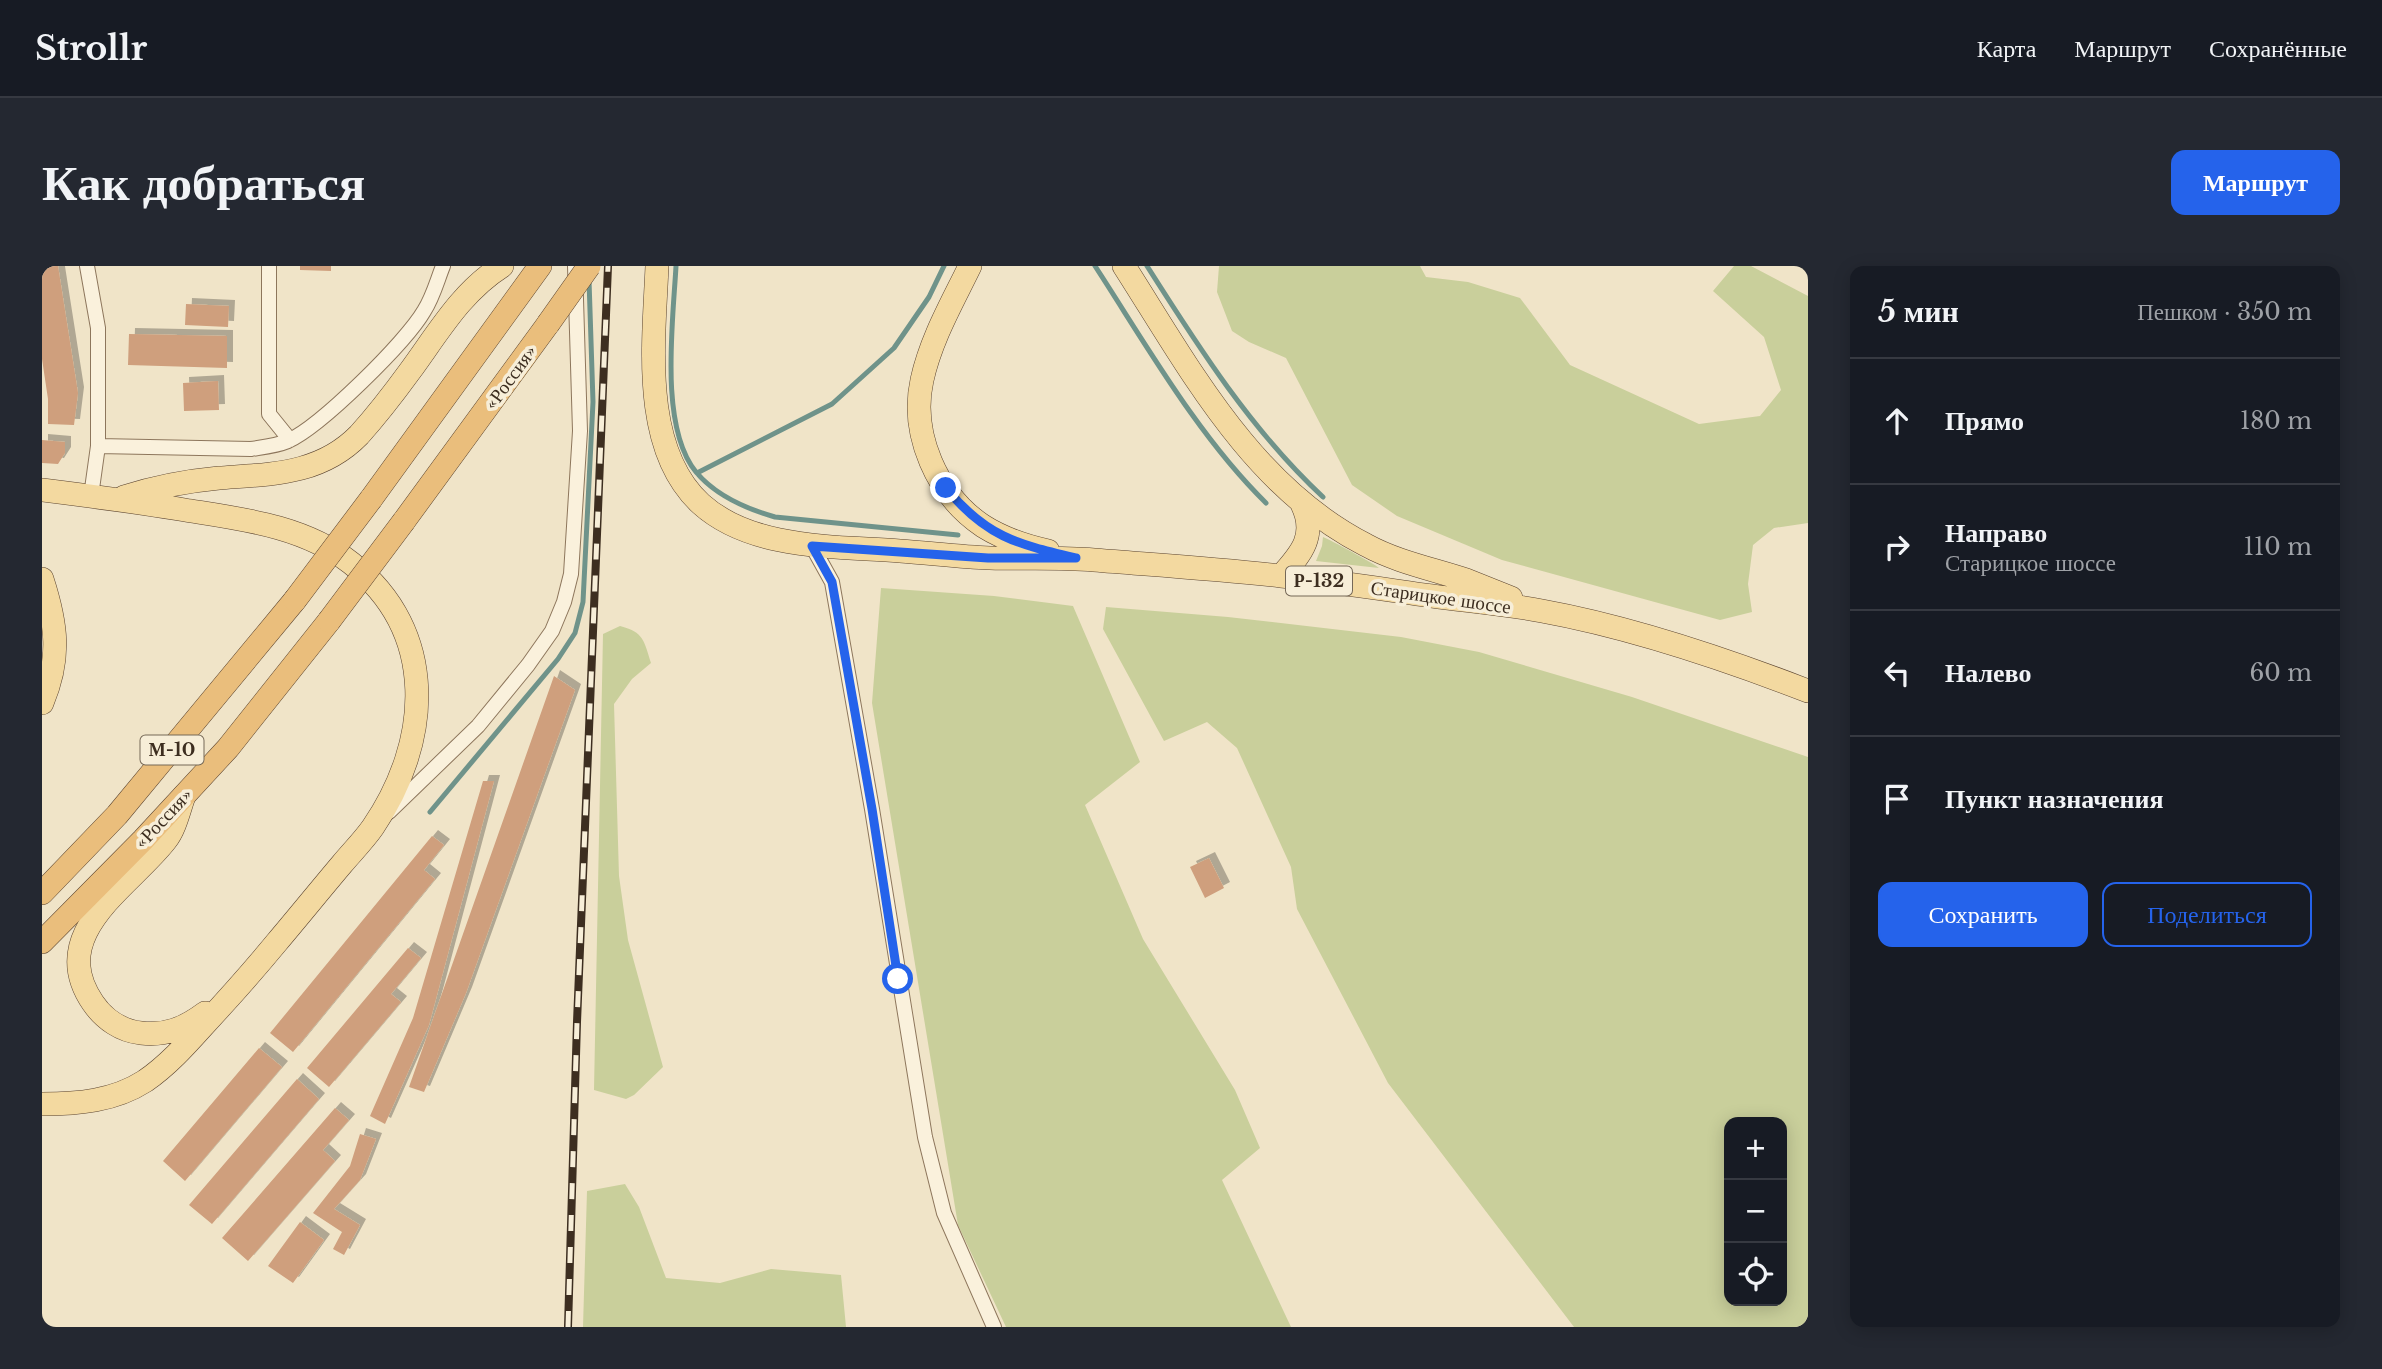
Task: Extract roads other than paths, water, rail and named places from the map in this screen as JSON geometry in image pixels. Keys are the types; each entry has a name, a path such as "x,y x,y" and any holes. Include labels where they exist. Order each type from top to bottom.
{"highway":[{"name":"«Россия»","path":"42,893 133,796 295,600 540,266"},
{"name":"«Россия»","path":"42,942 184,796 245,727 404,521 589,266"}],"main road":[{"path":"118,499 197,480 279,474 328,460 350,445 359,435 464,297 502,266"},
{"name":"Старицкое шоссе","path":"657,266 654,342 662,438 674,466 698,501 718,517 755,533 812,546 988,558 1085,559 1281,576 1543,611 1667,642 1808,691"},
{"path":"970,266 932,347 922,382 920,421 931,464 946,488 980,524 1007,538 1085,559"},
{"path":"1124,266 1228,424 1259,462 1302,504 1351,537 1383,554 1466,580 1543,611"},
{"path":"42,490 118,499 277,527 334,552 352,564 385,598 397,617 411,651 418,704 414,732 401,772 373,827 243,983 168,1064 143,1082 97,1100 74,1104 42,1104"},
{"path":"1281,576 1301,554 1307,540 1308,519 1302,504"},
{"path":"42,579 56,637 52,674 42,703"},
{"path":"184,796 168,839 120,888 88,927 79,959 83,987 95,1006 115,1024 137,1033 161,1034 191,1023 243,983"}],"street":[{"path":"87,266 98,328 98,446 91,496"},
{"path":"269,266 269,414 290,440"},
{"path":"98,446 251,449 290,440 333,407 404,338 424,312 443,266"},
{"path":"373,827 478,726 528,666 552,631 564,602 572,562 580,430 575,266"},
{"path":"812,546 832,582 925,1137 944,1213 994,1327"}],"waterway":[{"path":"676,266 671,344 673,402 684,453 704,480 732,500 775,517 958,535"},
{"path":"697,473 832,404 894,348 929,297 944,266"},
{"path":"1095,266 1196,420 1241,477 1266,503"},
{"path":"1147,266 1207,358 1250,417 1323,497"},
{"path":"430,812 558,659 575,633 583,602 593,402 589,280"}],"railway":[{"path":"568,1327 577,1022 608,266"}]}
